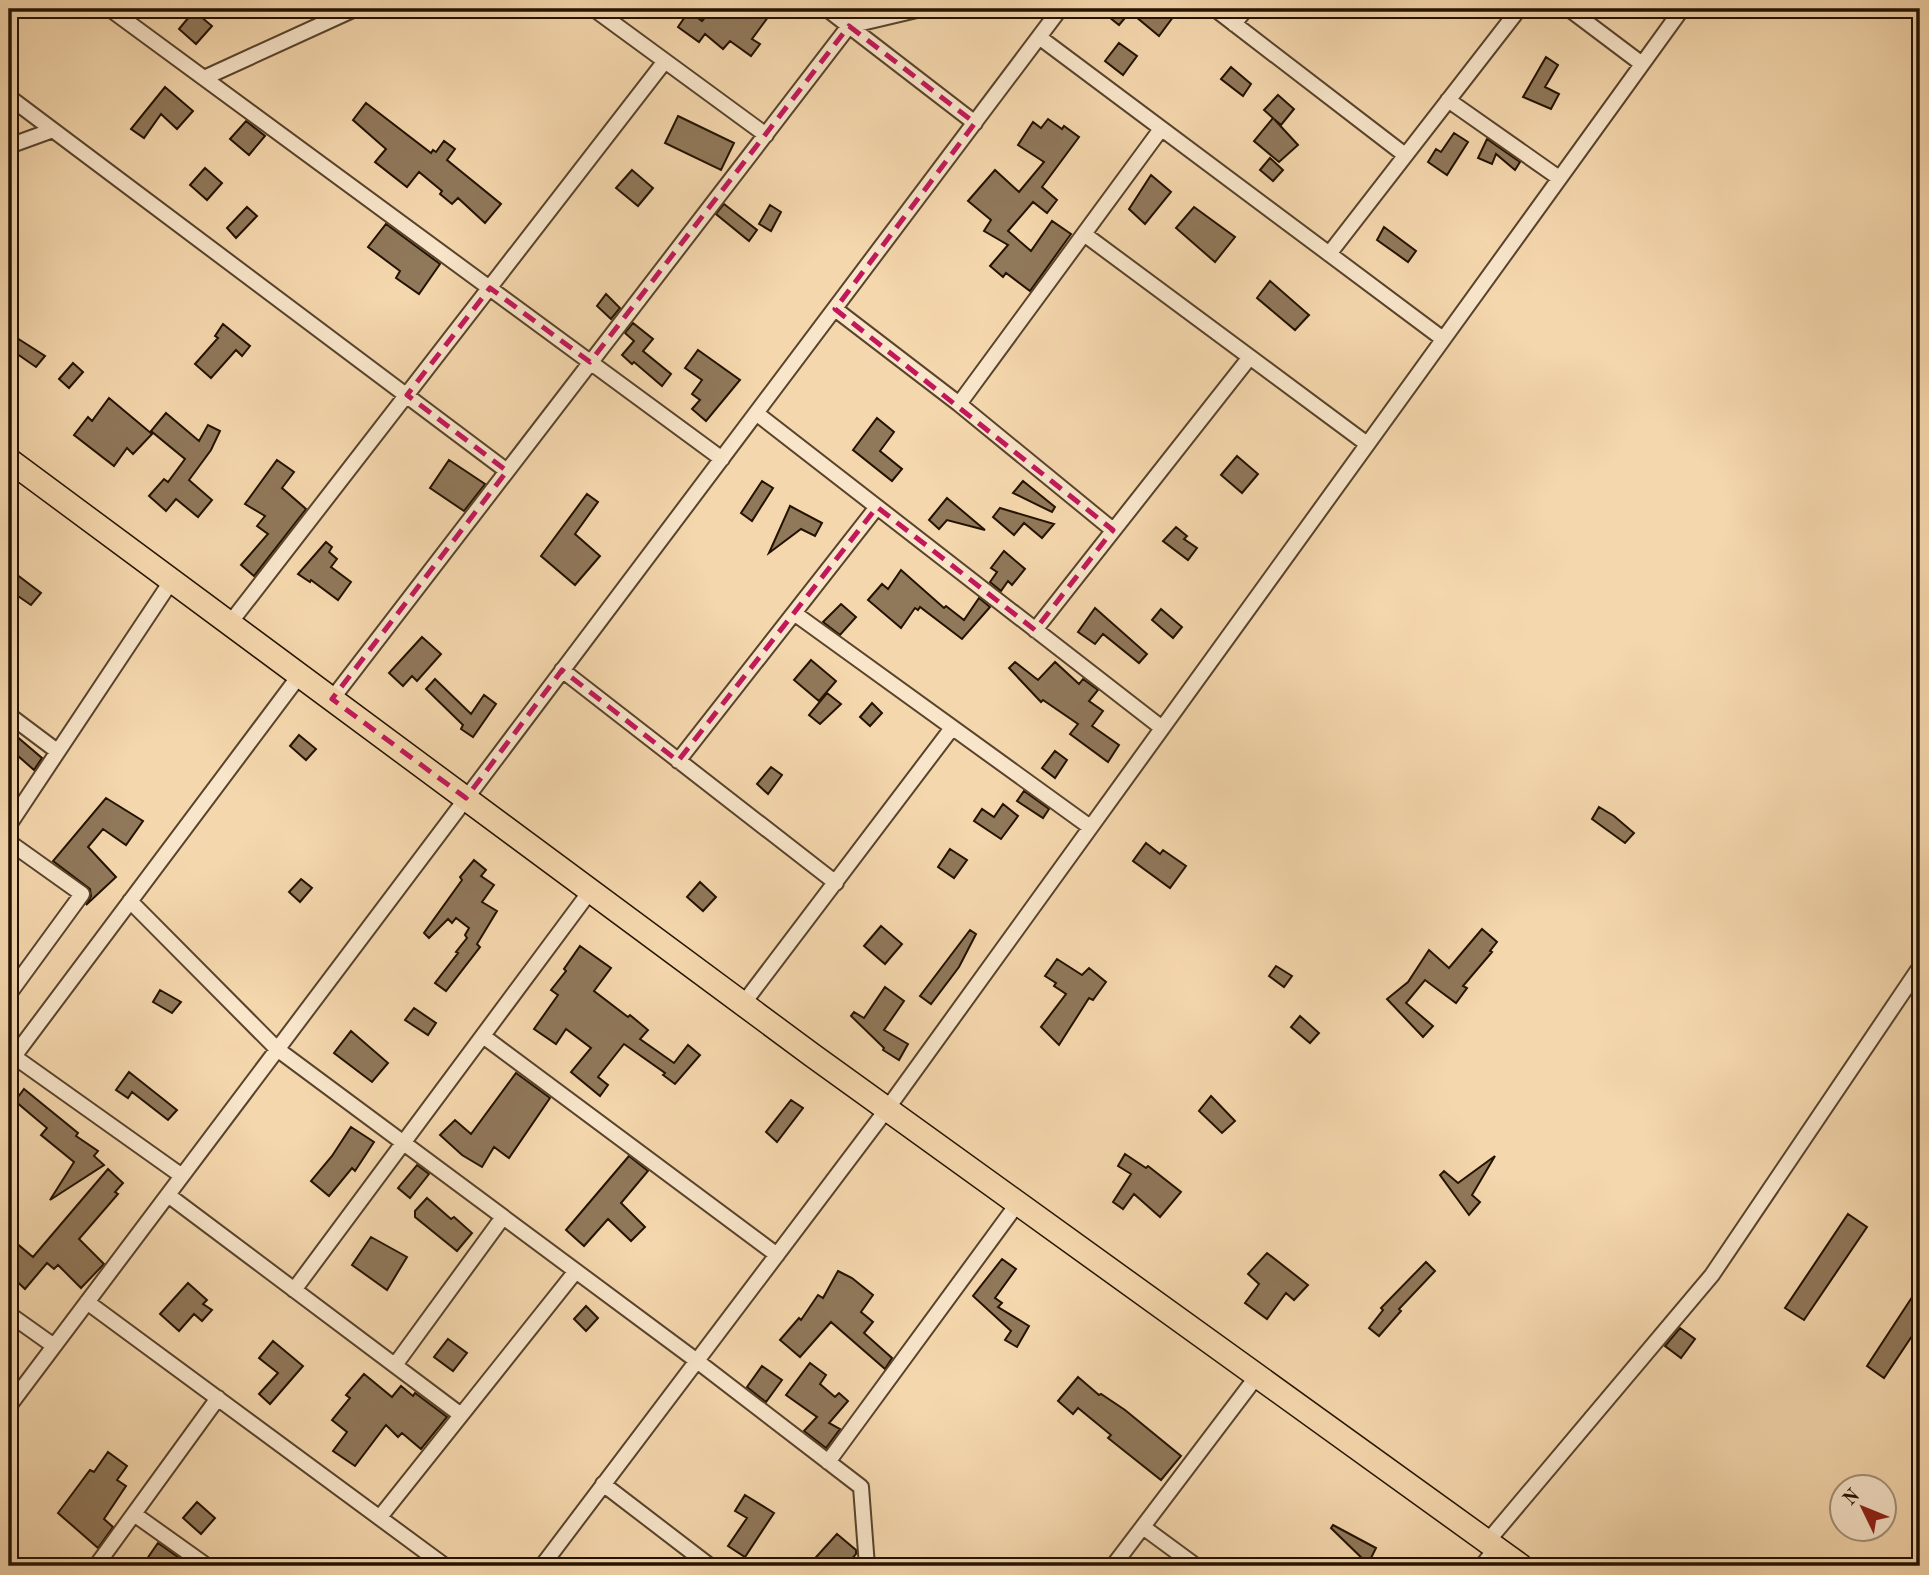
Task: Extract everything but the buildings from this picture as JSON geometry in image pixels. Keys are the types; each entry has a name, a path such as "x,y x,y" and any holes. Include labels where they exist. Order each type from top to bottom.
{"main road":[{"path":"9,460 743,1004 1257,1376 1488,1552 1521,1566"}],"street":[{"path":"9,11 15,9"},
{"path":"110,9 722,459"},
{"path":"204,78 355,9"},
{"path":"594,9 766,135"},
{"path":"827,9 975,123"},
{"path":"331,699 849,26 921,9"},
{"path":"9,1406 1060,9"},
{"path":"1214,9 1405,155"},
{"path":"1234,24 1246,9"},
{"path":"1329,254 1519,9"},
{"path":"1569,9 1642,64"},
{"path":"542,1566 887,1109 1682,9"},
{"path":"1039,37 1443,339"},
{"path":"230,623 666,61"},
{"path":"9,97 507,471"},
{"path":"1448,100 1559,178"},
{"path":"959,404 1161,129"},
{"path":"9,146 53,130"},
{"path":"1084,234 1367,444"},
{"path":"835,309 959,404 1113,530"},
{"path":"1035,630 1250,356"},
{"path":"756,413 1162,728"},
{"path":"678,761 877,507"},
{"path":"9,825 172,580"},
{"path":"794,613 1090,827"},
{"path":"562,670 836,883"},
{"path":"182,1176 10,1057 299,676"},
{"path":"9,715 57,751"},
{"path":"743,1004 952,727"},
{"path":"9,842 82,894 9,994"},
{"path":"294,1290 591,890"},
{"path":"130,901 278,1049 697,1361 861,1487 867,1566"},
{"path":"1488,1552 1712,1275 1920,967"},
{"path":"483,1036 777,1255"},
{"path":"168,1195 461,1415"},
{"path":"828,1462 1018,1203"},
{"path":"395,1365 503,1217"},
{"path":"380,1517 576,1271"},
{"path":"87,1302 445,1566"},
{"path":"9,1314 54,1346"},
{"path":"1114,1566 1257,1376"},
{"path":"96,1566 218,1398"},
{"path":"603,1484 710,1566"},
{"path":"134,1514 207,1566"},
{"path":"1143,1527 1196,1566"}],"highlighted area":[{"path":"849,26 975,123 835,309 1113,530 1035,630 877,507 678,761 562,670 466,798 332,699 507,471 407,395 490,288 590,362"}]}
